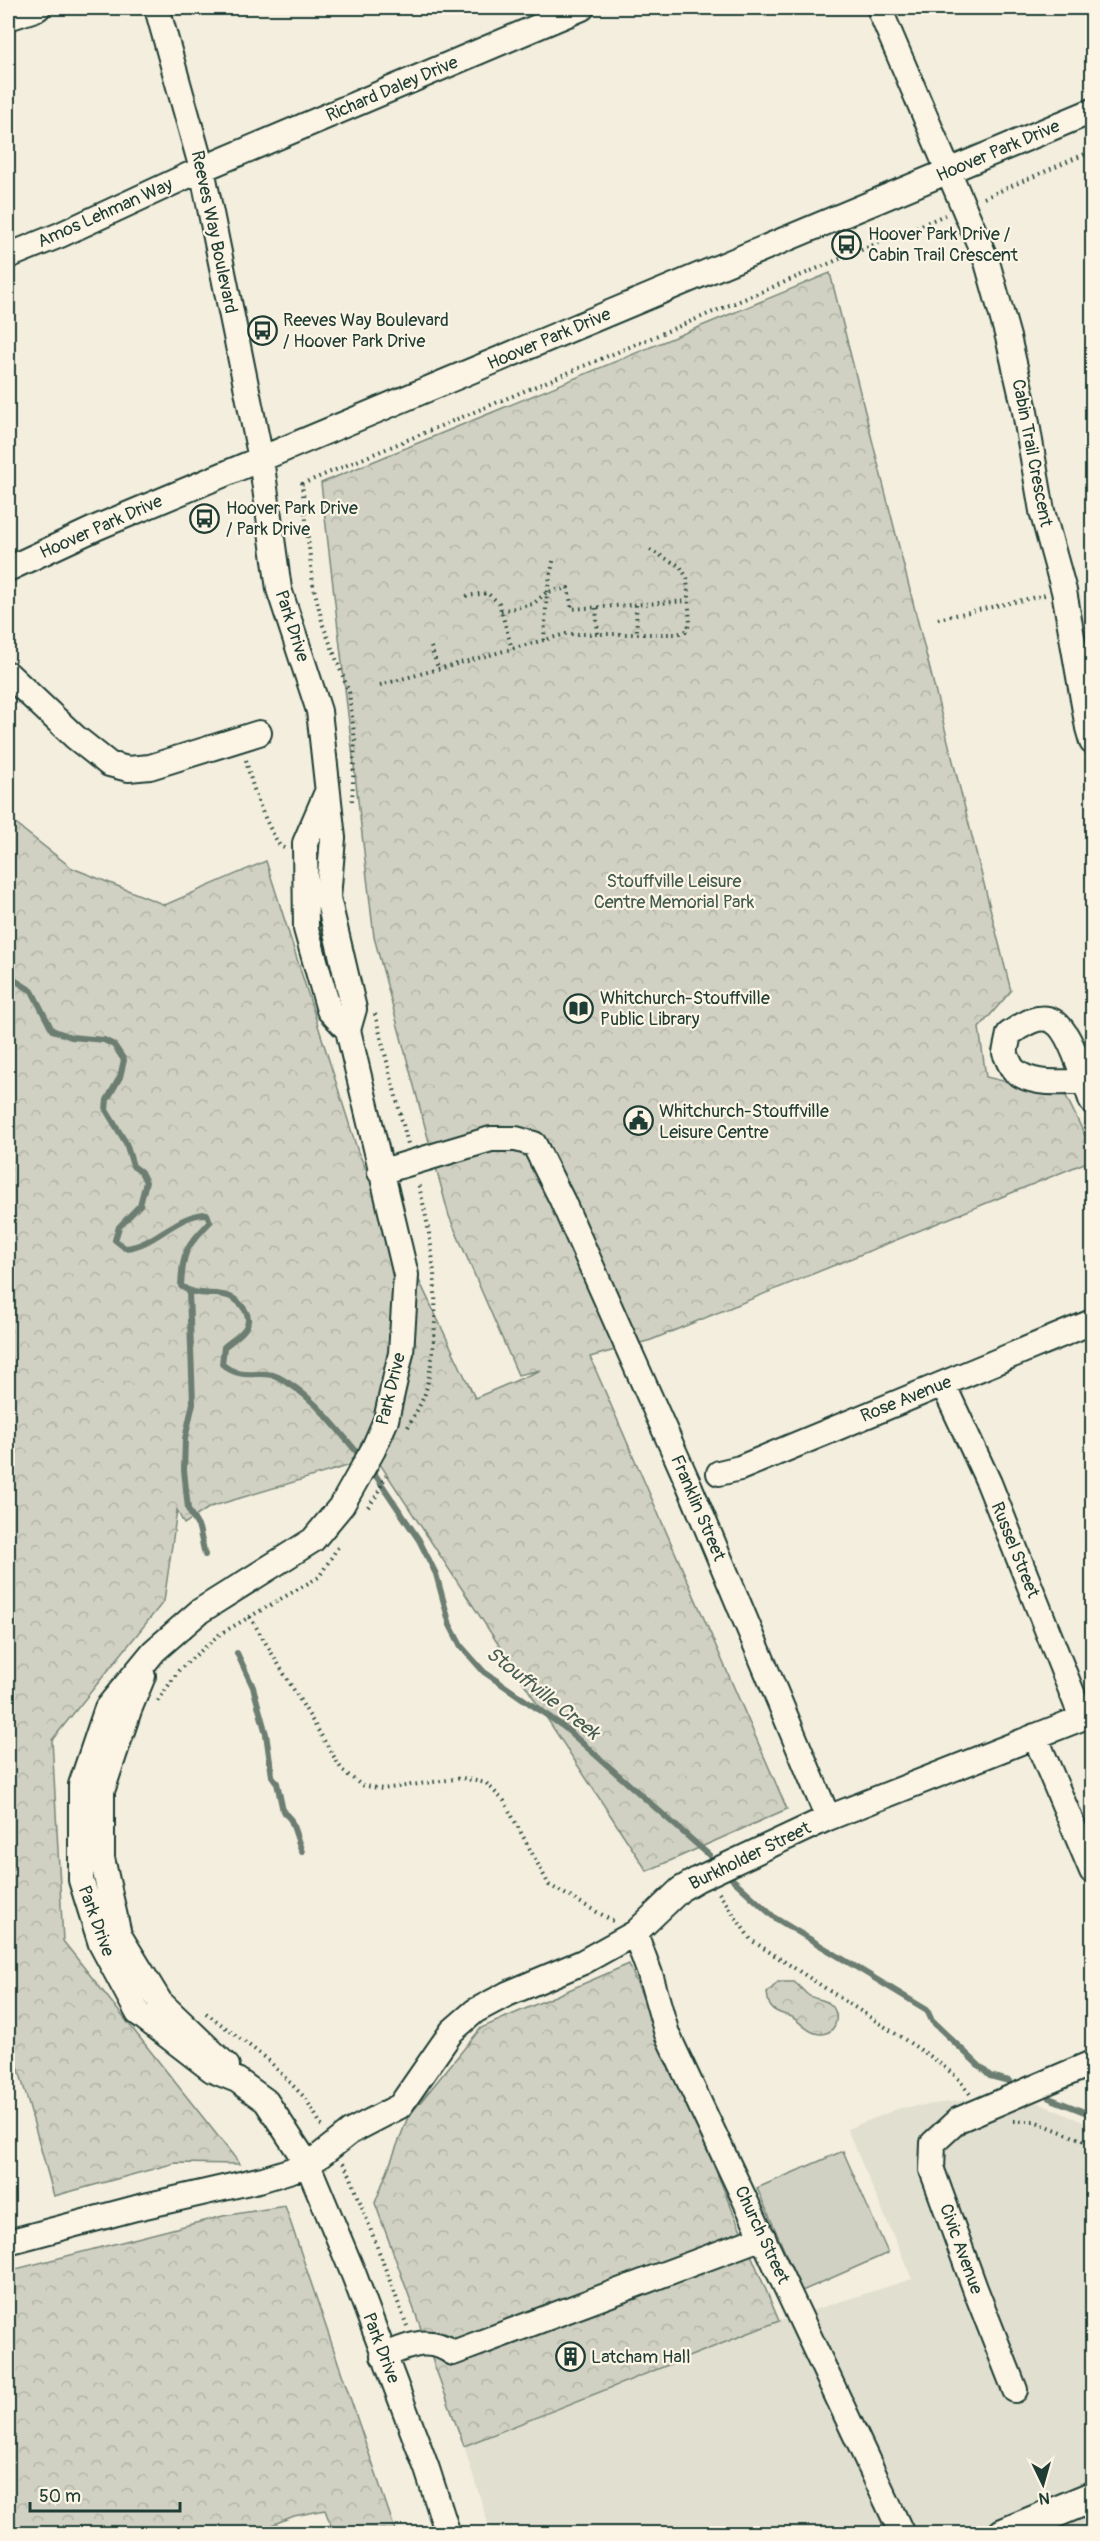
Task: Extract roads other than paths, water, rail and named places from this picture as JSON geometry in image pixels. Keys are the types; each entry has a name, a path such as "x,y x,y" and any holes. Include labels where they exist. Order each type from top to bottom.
{"main road":[{"path":"1003,2534 1092,2497"}],"street":[{"path":"8,18 38,8"},
{"name":"Reeves Way Boulevard","path":"157,8 202,169 261,459"},
{"name":"Richard Daley Drive","path":"202,169 582,8"},
{"name":"Cabin Trail Crescent","path":"879,8 987,261 1024,406 1042,511 1064,591 1092,742"},
{"name":"Hoover Park Drive","path":"8,569 98,527 1092,111"},
{"name":"Amos Lehman Way","path":"8,256 60,235 202,169"},
{"name":"Park Drive","path":"261,459 279,589 319,711 333,838 328,898 354,1009 348,1030 406,1275 396,1425 373,1450 353,1508 313,1540 200,1611 154,1651 107,1708 81,1785 81,1880 100,1944 138,2013 212,2070 237,2080 266,2101 308,2165 354,2275 427,2469 448,2534"},
{"path":"8,674 75,737 109,764 128,769 150,767 250,736"},
{"name":"Park Drive","path":"327,792 305,843 306,929 329,1010 348,1030"},
{"name":"Franklin Street","path":"381,1172 491,1139 516,1139 534,1144 562,1200 689,1485 828,1818"},
{"name":"Rose Avenue","path":"719,1473 740,1468 1092,1322"},
{"name":"Russel Street","path":"943,1384 988,1483 1087,1716"},
{"name":"Burkholder Street","path":"308,2165 350,2132 400,2106 453,2031 475,2011 507,1994 583,1962 635,1933 698,1884 828,1818 1087,1716"},
{"path":"1035,1736 1092,1871"},
{"name":"Church Street","path":"635,1933 650,1974 666,2034 902,2534"},
{"name":"Civic Avenue","path":"1015,2390 975,2291 932,2170 933,2144 972,2115 1092,2063"},
{"path":"8,2242 136,2208 263,2179 308,2165"},
{"path":"383,2356 413,2344 436,2343 453,2353 763,2237"}],"waterway":[{"name":"Stouffville Creek","path":"8,976 32,991 52,1030 71,1037 104,1040 114,1045 124,1060 120,1077 107,1100 106,1110 126,1143 133,1166 141,1172 146,1182 140,1205 119,1227 115,1240 125,1248 136,1246 185,1219 207,1214 210,1222 190,1244 184,1257 181,1286 197,1293 231,1297 245,1310 248,1316 246,1327 224,1347 222,1364 237,1373 271,1375 291,1384 323,1413 361,1457"},
{"path":"189,1292 193,1403 185,1439 184,1470 188,1509 199,1528 205,1555"},
{"name":"Stouffville Creek","path":"370,1467 419,1540 436,1574 450,1625 461,1646 484,1672 564,1727 709,1855"},
{"path":"237,1653 253,1687 266,1734 272,1776 277,1783 283,1811 291,1820 302,1852"},
{"name":"Stouffville Creek","path":"730,1877 775,1918 927,2010 932,2021 990,2076 1009,2081"},
{"name":"Stouffville Creek","path":"1049,2098 1092,2115"}],"place":[{"name":"Hoover Park Drive / Cabin Trail Crescent","path":"847,244"},
{"name":"Reeves Way Boulevard / Hoover Park Drive","path":"262,330"},
{"name":"Hoover Park Drive / Park Drive","path":"205,518"},
{"name":"Whitchurch-Stouffville Public Library","path":"579,1008"},
{"name":"Whitchurch-Stouffville Leisure Centre","path":"638,1121"},
{"name":"Latcham Hall","path":"570,2357"}],"park label":[{"name":"Stouffville Leisure Centre Memorial Park","path":"674,891"}]}
